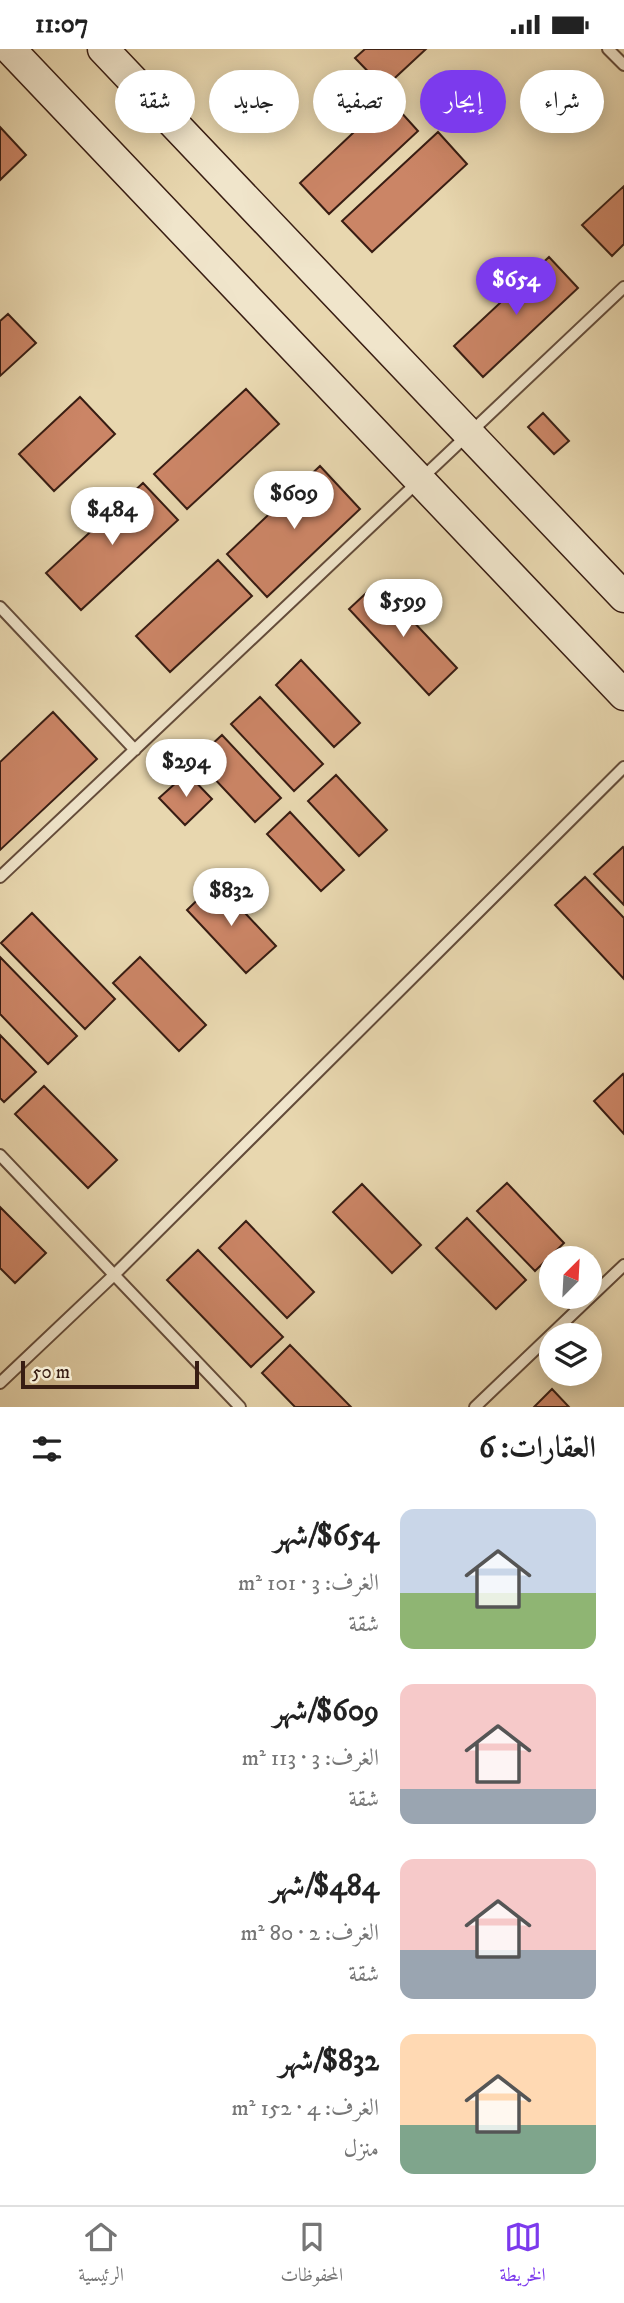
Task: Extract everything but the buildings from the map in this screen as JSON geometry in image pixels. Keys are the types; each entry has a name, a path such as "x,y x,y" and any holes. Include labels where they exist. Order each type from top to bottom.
{"street":[{"path":"10,49 624,695"},
{"path":"103,49 624,597"}],"lane":[{"path":"608,49 624,65"},
{"path":"0,877 624,288"},
{"path":"0,607 135,750"},
{"path":"0,1383 114,1275 624,767"},
{"path":"0,1155 240,1407"},
{"path":"475,1407 624,1265"}]}
